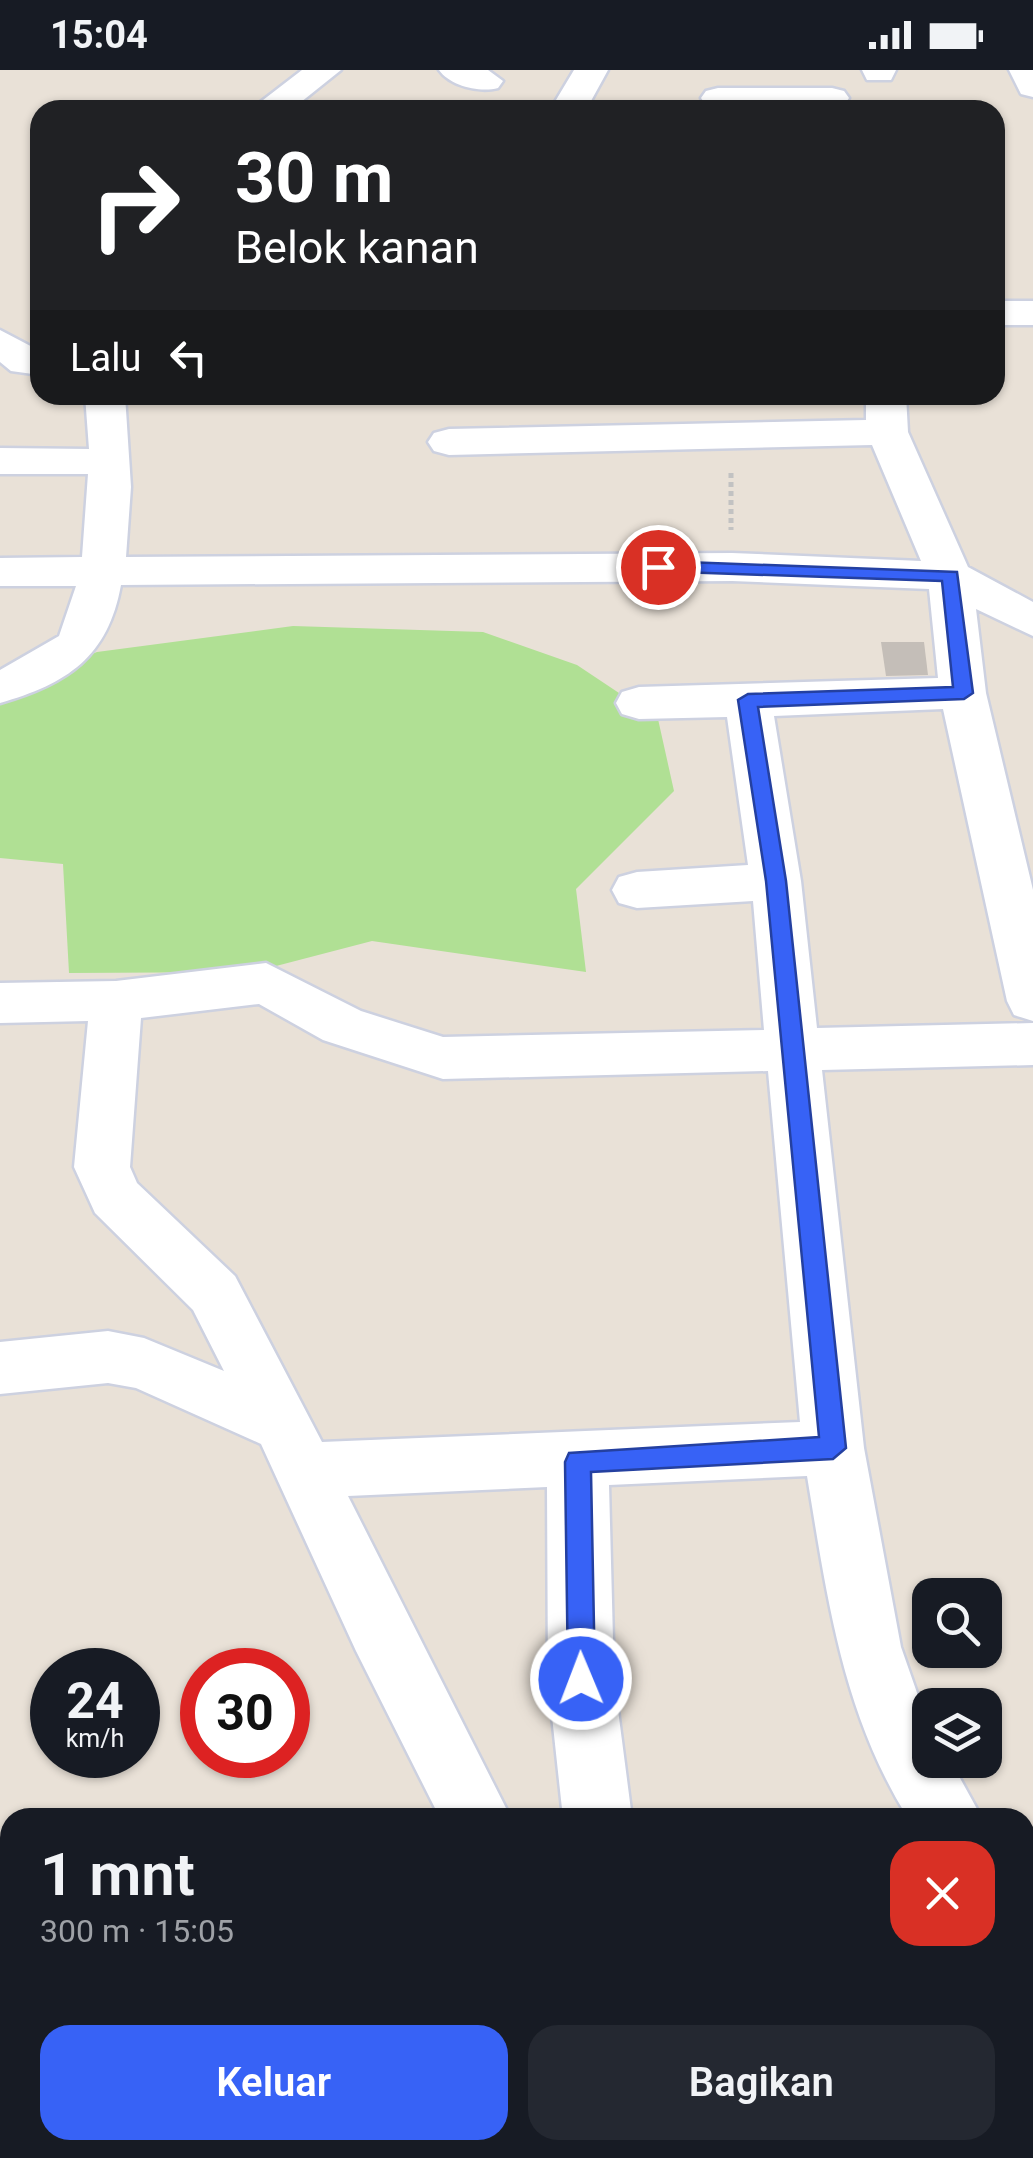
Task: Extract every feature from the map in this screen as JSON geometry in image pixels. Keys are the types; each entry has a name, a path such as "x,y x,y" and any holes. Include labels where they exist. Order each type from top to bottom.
{"street":[{"path":"282,100 324,70"},
{"path":"574,100 591,70"},
{"path":"1026,70 1033,87"},
{"path":"719,93 832,98"},
{"path":"1005,313 1033,313"},
{"path":"0,342 16,357 30,360"},
{"path":"0,687 50,664 79,643 104,571 109,462 106,405"},
{"path":"725,405 730,438"},
{"path":"449,442 730,438 886,414 950,576 964,693 1033,1001"},
{"path":"0,461 109,462"},
{"path":"0,572 732,566 950,576 1033,621"},
{"path":"639,702 964,693"},
{"path":"748,700 776,881 833,1448 868,1647 903,1749 941,1808"},
{"path":"637,890 776,881"},
{"path":"0,1003 116,1001 266,983 342,1026 443,1058 1033,1044"},
{"path":"116,1001 102,1120 102,1167 114,1197 214,1293 471,1808"},
{"path":"0,1368 108,1357 144,1364 294,1447 578,1462 833,1448"},
{"path":"578,1462 581,1679 597,1808"}],"path":[{"path":"730,438 732,566"}],"green space":[{"path":"293,626 483,632 577,665 658,719 674,791 576,889 586,972 372,941 253,972 69,973 63,864 0,858 0,691 97,652"}],"building":[{"path":"881,642 924,642 928,675 886,676"}],"route":[{"path":"581,1679 578,1462 833,1448 776,881 748,700 964,693 950,576 732,566 658,567"}]}
